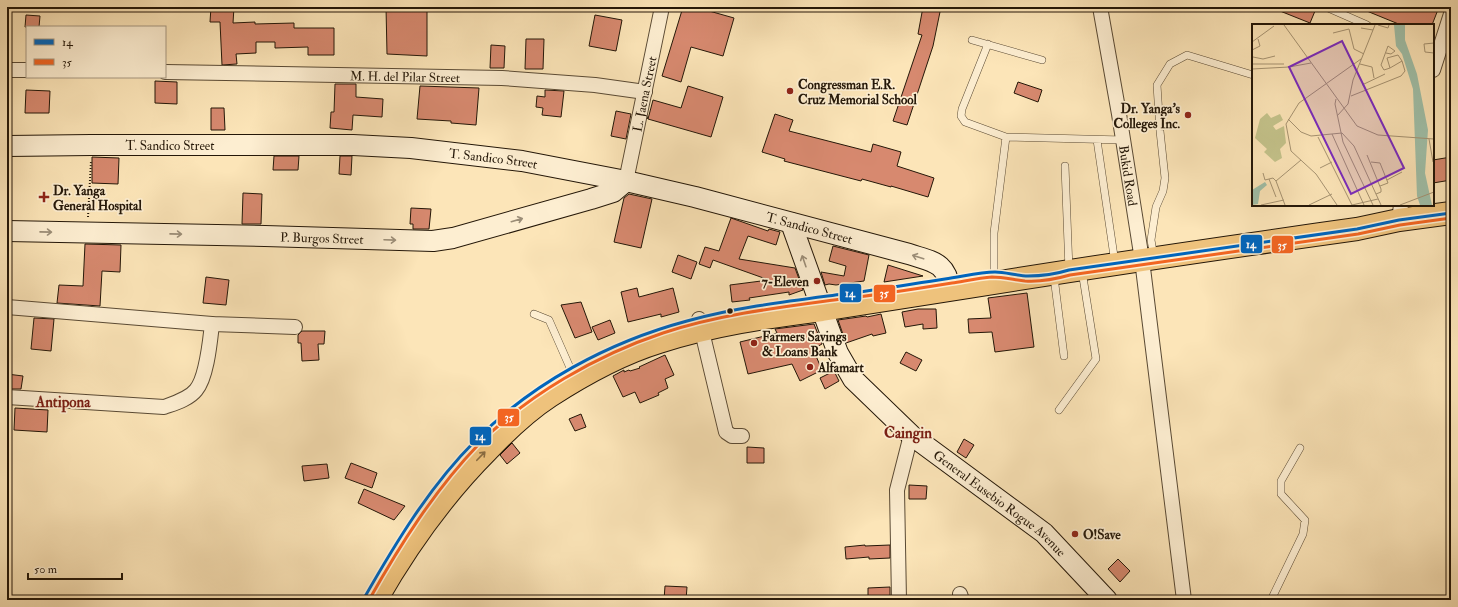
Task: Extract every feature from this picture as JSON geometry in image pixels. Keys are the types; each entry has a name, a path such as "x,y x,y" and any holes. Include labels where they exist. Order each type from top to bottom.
{"highway":[{"path":"376,600 430,516 465,472 505,431 573,375 613,348 639,336 700,324 745,321 819,304 949,284 1115,265 1145,256 1358,229 1400,213 1451,213"},
{"path":"949,284 994,272 1028,276"},
{"path":"363,600 376,576 417,513 459,459 496,421 521,401 573,375"}],"main road":[{"name":"T. Sandico Street","path":"7,146 338,145 411,148 522,161 626,181 695,197 922,258 935,263 942,268 949,284"},
{"name":"P. Burgos Street","path":"7,231 433,241 459,237 591,199 613,192 626,181"},
{"name":"General Eusebio Rogue Avenue","path":"791,223 838,354 853,379 911,435 1044,533 1107,600"}],"street":[{"name":"L. Jaena Street","path":"626,181 662,7"},
{"name":"Bukid Road","path":"1100,7 1145,256 1184,600"},
{"path":"1435,55 1451,14"},
{"path":"7,70 26,70"},
{"name":"M. H. del Pilar Street","path":"166,72 502,78 596,85 645,92"},
{"path":"7,307 212,324 295,327"},
{"path":"7,397 164,407 182,400 197,390 205,372 212,324"},
{"path":"700,324 726,432 732,436 742,436"},
{"path":"899,600 897,490 911,435"}],"lane":[{"path":"1326,7 1366,24"},
{"path":"972,40 1042,60"},
{"path":"988,44 962,109 961,116 965,122 1006,137 1123,140"},
{"path":"1145,256 1151,240 1156,207 1163,191 1166,178 1157,86 1170,64 1187,54 1252,75"},
{"path":"994,272 994,233 1006,137"},
{"path":"1097,140 1115,265"},
{"path":"1064,356 1068,271 1065,166"},
{"path":"1059,410 1096,359 1068,271"},
{"path":"534,314 549,320 573,375"},
{"path":"1271,600 1303,534 1305,520 1281,494 1281,481 1300,448"}],"path":[{"path":"88,232 91,145"}],"building":[{"path":"211,7 234,7 233,23 294,23 294,28 334,28 334,55 308,55 308,47 275,48 275,42 256,42 256,53 236,54 237,64 222,65 220,22 210,22"},
{"path":"386,7 404,7 404,11 427,11 427,56 387,54"},
{"path":"683,7 695,7 734,18 723,56 691,47 681,82 662,76"},
{"path":"923,7 941,7 933,46 907,125 893,121 922,35 918,34"},
{"path":"1270,7 1306,7 1315,11 1310,23"},
{"path":"1357,7 1439,7 1432,24 1399,24"},
{"path":"26,15 40,16 39,26 25,27"},
{"path":"595,15 622,20 616,51 589,46"},
{"path":"526,39 544,39 543,69 525,69"},
{"path":"491,45 505,46 504,68 490,68"},
{"path":"155,81 177,82 177,104 155,103"},
{"path":"1018,82 1042,90 1038,102 1014,93"},
{"path":"335,84 356,84 356,97 383,99 382,117 353,115 352,130 330,128 331,112 334,112"},
{"path":"420,86 479,88 476,125 451,123 451,121 417,119"},
{"path":"688,86 723,97 711,137 648,119 653,100 681,108"},
{"path":"26,90 50,91 49,113 25,113"},
{"path":"545,90 564,91 561,117 542,115 543,108 536,107 537,96 545,97"},
{"path":"211,108 224,108 225,130 211,130"},
{"path":"616,111 631,114 626,139 611,136"},
{"path":"775,114 793,120 789,131 871,152 873,144 901,152 897,166 934,178 928,197 891,186 862,179 861,181 784,161 785,159 762,152"},
{"path":"274,156 299,156 298,170 273,170"},
{"path":"340,156 352,156 351,175 339,174"},
{"path":"92,157 119,158 118,184 92,183"},
{"path":"1451,157 1451,180 1434,183 1434,160"},
{"path":"243,193 262,194 261,224 242,224"},
{"path":"629,194 652,199 641,248 614,242 624,198"},
{"path":"411,208 431,209 429,229 413,229 413,224 410,224"},
{"path":"731,218 768,231 769,229 780,232 776,245 748,236 739,259 795,268 803,290 789,295 789,292 732,302 730,285 769,280 713,260 710,268 699,264 705,247 719,251"},
{"path":"85,244 121,245 120,272 102,271 100,306 57,303 59,285 83,286"},
{"path":"833,246 869,255 864,281 825,285 821,272 844,276 846,266 829,261"},
{"path":"678,255 697,262 691,279 672,272"},
{"path":"888,265 923,276 884,282"},
{"path":"206,277 229,280 226,305 203,303"},
{"path":"637,288 639,297 673,288 679,312 661,317 661,314 628,322 621,292"},
{"path":"1027,293 1034,347 995,352 992,332 969,333 968,319 991,318 988,298"},
{"path":"581,302 592,332 575,338 561,305"},
{"path":"918,309 936,309 937,328 923,329 923,324 905,327 902,312"},
{"path":"881,314 886,333 873,336 872,334 846,343 838,320"},
{"path":"34,318 54,319 51,351 31,349"},
{"path":"610,320 615,333 598,340 592,327"},
{"path":"814,324 822,344 813,349 822,370 800,381 792,364 748,374 740,342 777,333 775,329"},
{"path":"302,331 325,331 324,344 318,344 319,360 302,361 301,343 298,343 298,335"},
{"path":"906,352 922,360 916,371 900,363"},
{"path":"665,355 674,375 665,379 668,388 658,393 659,395 640,403 635,392 623,397 613,376 624,370 624,372 640,368 639,367"},
{"path":"834,371 839,381 825,389 820,378"},
{"path":"7,374 23,376 21,389 7,389"},
{"path":"15,408 48,410 47,432 14,430"},
{"path":"581,414 586,427 575,431 569,419"},
{"path":"964,439 974,445 966,458 957,452"},
{"path":"512,443 520,453 507,464 500,455"},
{"path":"747,447 764,448 764,463 747,463"},
{"path":"351,463 377,473 372,488 345,478"},
{"path":"327,464 329,478 304,481 302,466"},
{"path":"909,485 927,486 926,499 909,499"},
{"path":"364,489 405,506 394,520 358,503"},
{"path":"890,545 890,558 869,559 869,557 846,559 845,547"},
{"path":"1118,559 1130,571 1120,582 1108,569"},
{"path":"665,586 687,587 686,600 664,600"},
{"path":"890,587 890,600 868,600 868,588"}],"transit line":[{"name":"14","path":"363,600 400,537 428,497 458,459 475,441 497,420 547,383 573,367 629,340 687,321 745,308 989,272 1038,276 1069,270 1357,229 1399,220 1451,213"},
{"name":"35","path":"369,600 393,559 432,500 478,445 497,427 541,393 564,378 613,353 663,333 685,326 729,316 774,308 883,294 987,277 1000,277 1025,281 1048,280 1070,275 1358,234 1400,225 1451,218"}],"place":[{"name":"Congressman E.R. Cruz Memorial School","path":"790,91"},
{"name":"Dr. Yanga's Colleges Inc.","path":"1188,115"},
{"name":"Dr. Yanga General Hospital","path":"44,197"},
{"name":"7-Eleven","path":"817,281"},
{"name":"Farmers Savings & Loans Bank","path":"754,343"},
{"name":"Alfamart","path":"810,367"},
{"name":"O!Save","path":"1075,534"}],"district":[{"name":"Antipona","path":"63,402"},
{"name":"Caingin","path":"908,433"}]}
